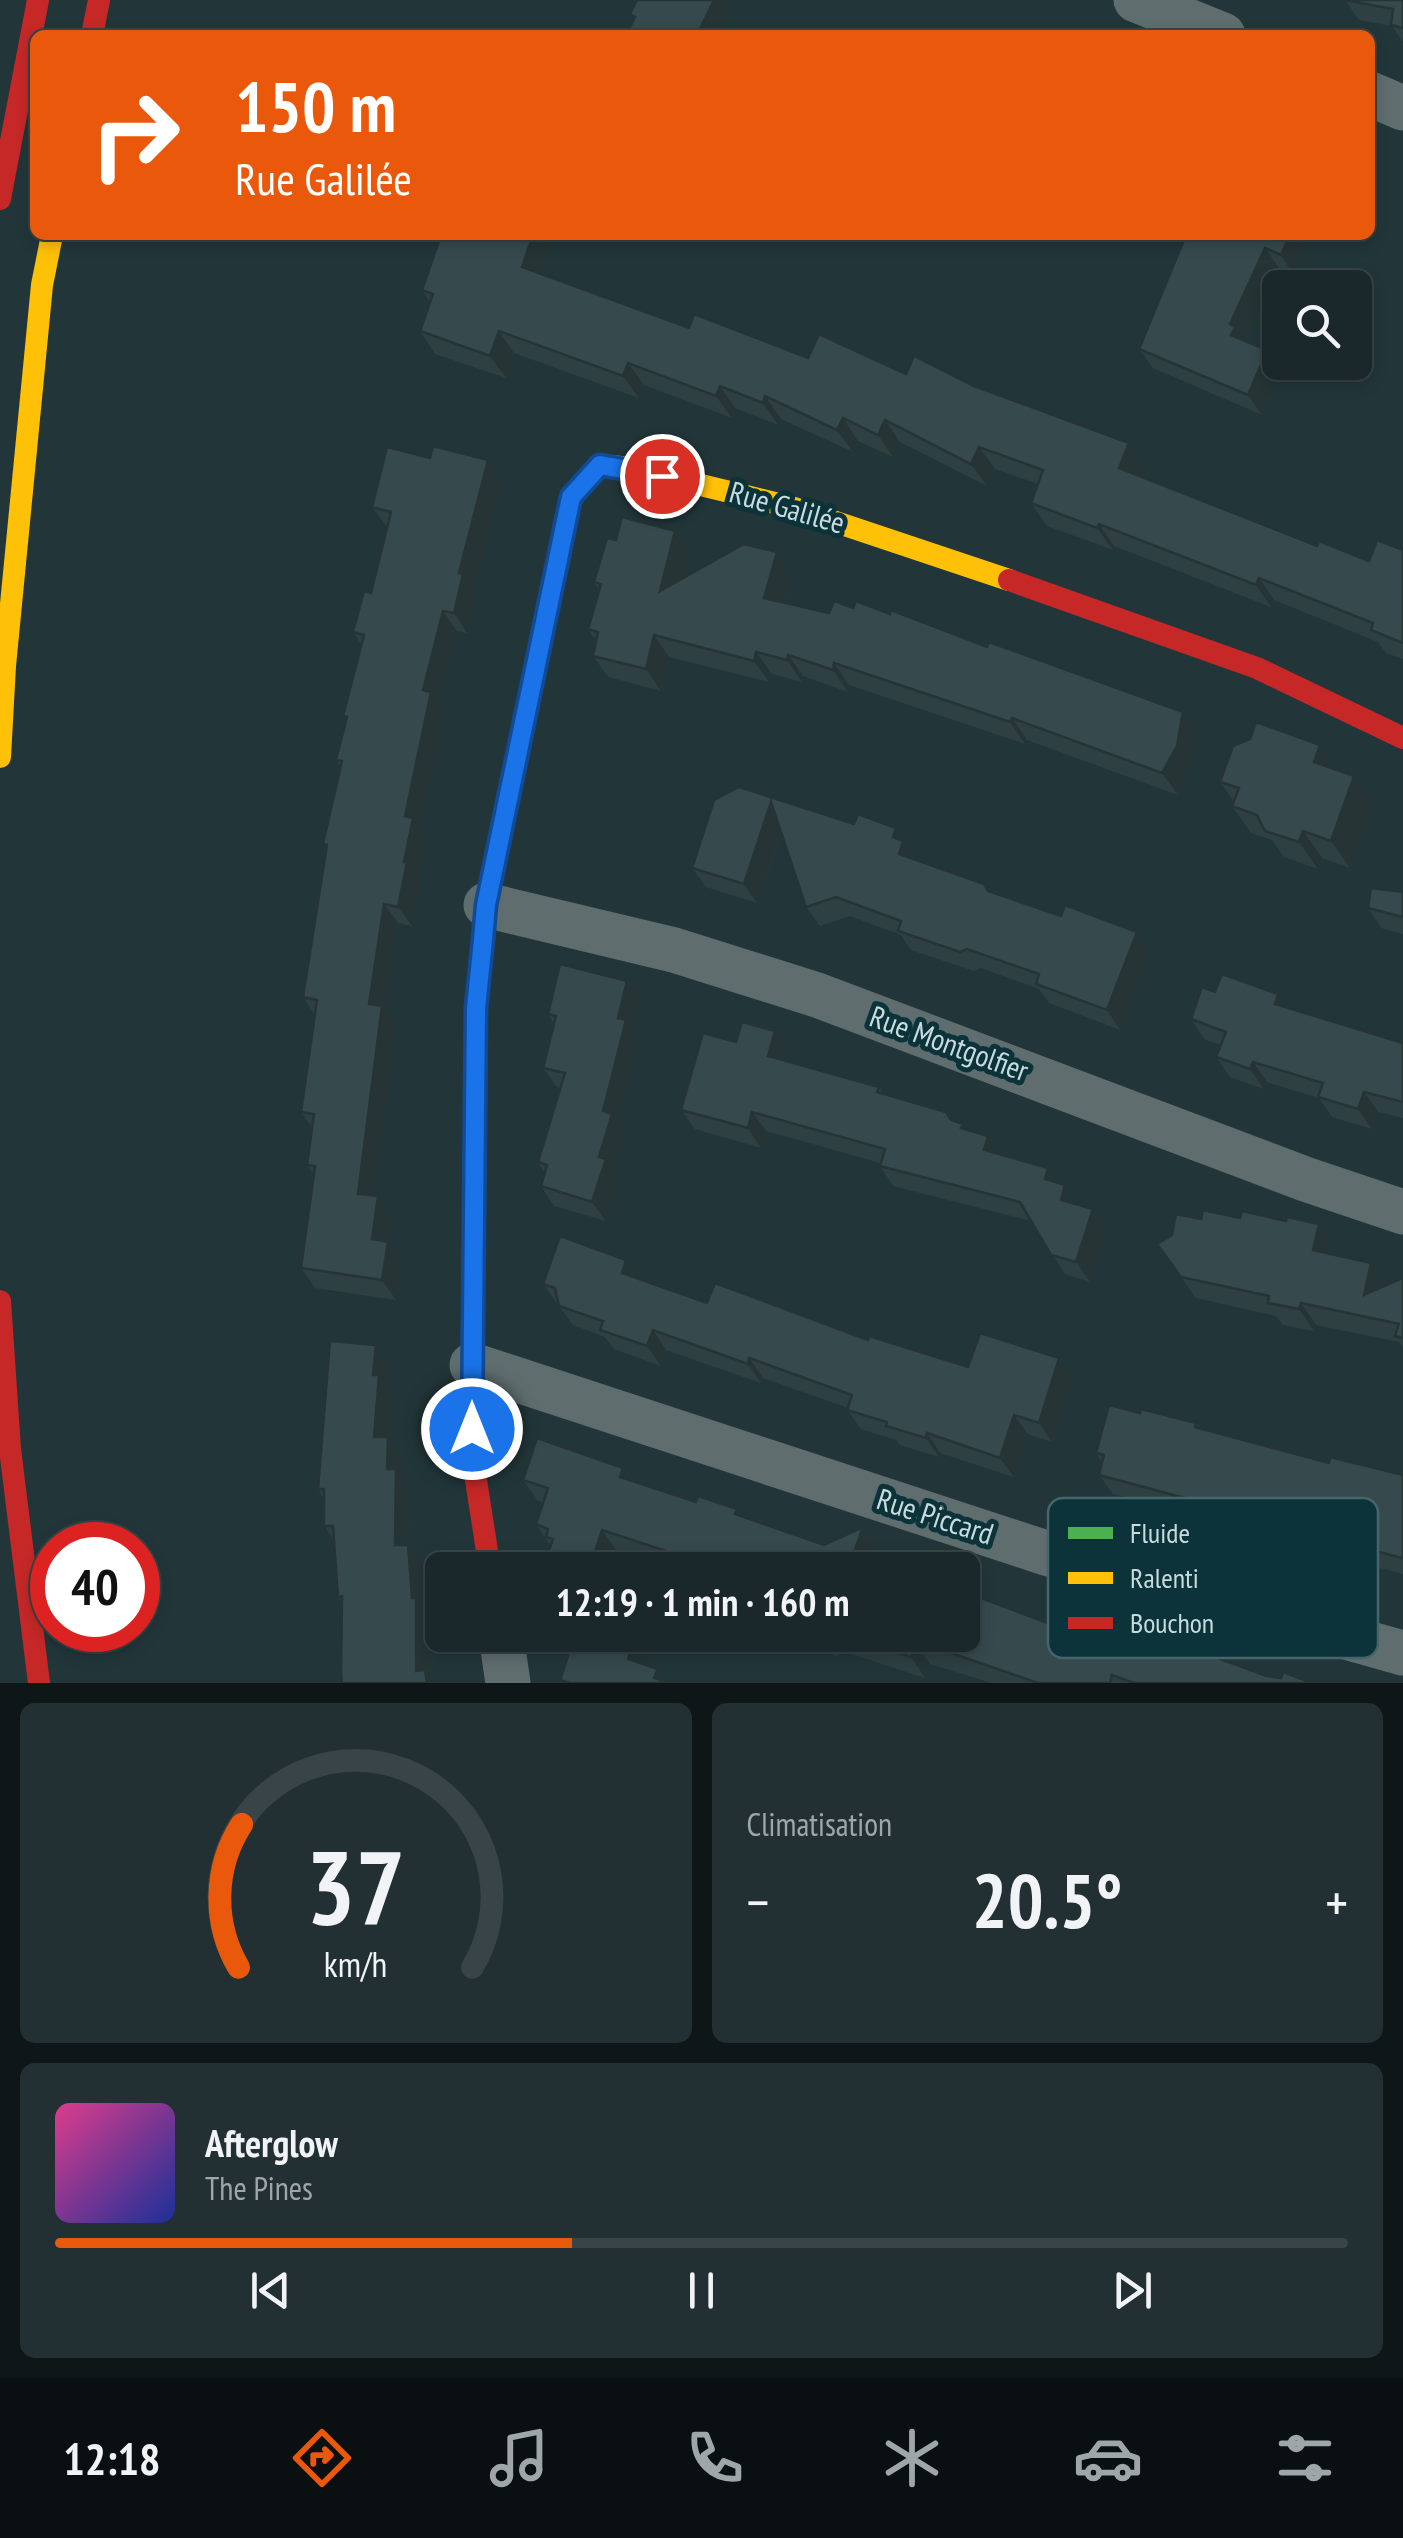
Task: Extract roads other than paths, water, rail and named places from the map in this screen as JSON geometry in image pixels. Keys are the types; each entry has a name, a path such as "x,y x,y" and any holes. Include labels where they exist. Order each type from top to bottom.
{"main road":[{"path":"32,30 38,0"},
{"path":"93,30 99,0"},
{"path":"0,198 30,42"},
{"path":"0,757 5,666 42,285 51,240"},
{"name":"Rue Galilée","path":"487,1552 472,1461 476,1008 486,905 571,497 600,465 630,468 791,507 889,538 1257,668 1403,738"},
{"path":"0,1301 10,1449 39,1683"}],"street":[{"path":"1136,0 1211,30"},
{"path":"1375,96 1403,108"},
{"name":"Rue Montgolfier","path":"486,905 674,950 817,995 1305,1179 1403,1212"},
{"name":"Rue Piccard","path":"472,1365 1048,1554"},
{"name":"Rue Piccard","path":"1378,1647 1403,1654"},
{"path":"503,1652 508,1683"}]}
